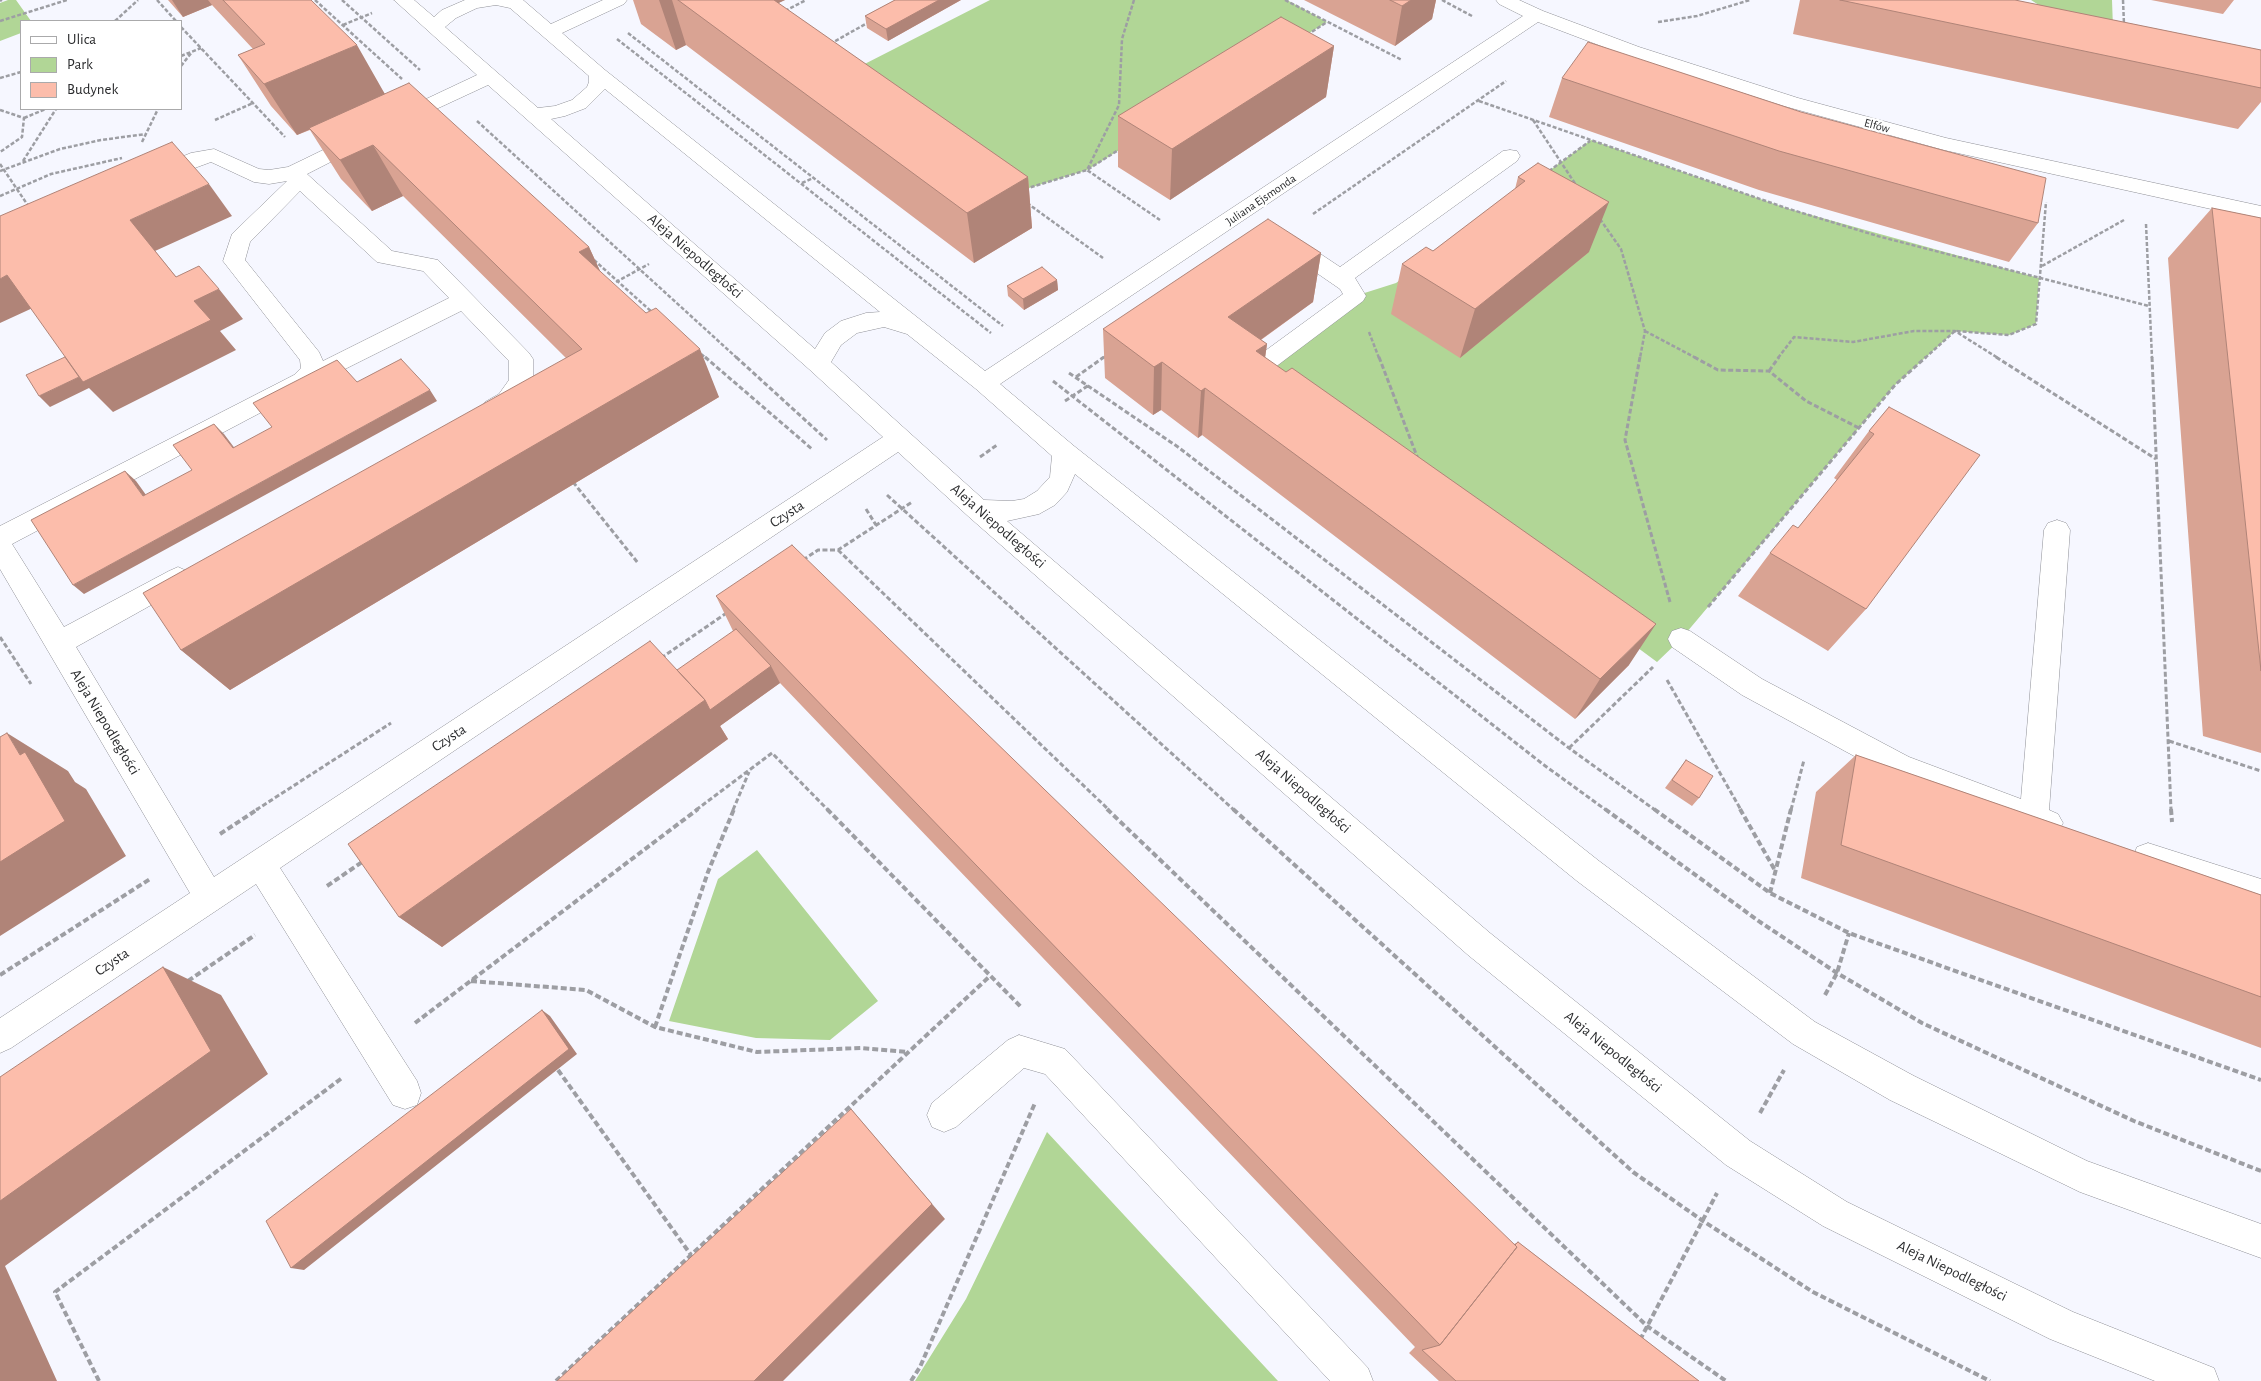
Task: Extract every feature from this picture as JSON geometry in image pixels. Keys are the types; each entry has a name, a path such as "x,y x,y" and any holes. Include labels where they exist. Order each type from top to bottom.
{"street":[{"name":"Aleja Niepodległości","path":"403,0 818,364 978,510 1479,944 1738,1153 1835,1214 2063,1326 2201,1381"},
{"path":"434,27 449,14 473,3 496,0 514,2 598,74 984,383 1065,453 1588,871 1804,1033 1902,1088 2080,1175 2261,1241"},
{"path":"550,32 618,0"},
{"name":"Elfów","path":"1505,0 1536,15 1632,51 1763,93 1944,144 2261,213"},
{"name":"Juliana Ejsmonda","path":"984,383 1028,354 1263,226 1536,15"},
{"path":"534,114 558,112 579,104 595,90 599,82 598,74"},
{"path":"136,183 198,158 214,155 254,175 269,177 298,176 429,104 491,76"},
{"path":"1340,278 1510,156"},
{"path":"298,176 385,257 430,266 521,359 521,382 507,400 473,418"},
{"path":"298,176 290,188 240,239 234,261 311,358 312,370 302,381"},
{"path":"1262,365 1355,296 1349,284 1263,226"},
{"path":"0,538 302,381 464,300"},
{"path":"818,364 833,339 849,326 866,321 884,319 916,328"},
{"name":"Czysta","path":"0,1037 900,439"},
{"path":"978,510 1012,511 1030,507 1046,498 1062,478 1065,453"},
{"path":"2034,818 2057,530"},
{"name":"Aleja Niepodległości","path":"0,547 209,897"},
{"path":"59,643 197,568"},
{"path":"1681,639 1752,687 1899,766 2075,833"},
{"path":"2120,848 2261,893"},
{"path":"260,863 405,1093"},
{"path":"944,1115 1019,1051 1054,1060 1355,1381"}],"path":[{"path":"0,21 67,0"},
{"path":"116,20 138,0"},
{"path":"156,0 175,20"},
{"path":"315,0 429,104"},
{"path":"342,0 449,95 851,472 1633,1172 1702,1221 1813,1292 1990,1381"},
{"path":"780,14 806,0"},
{"path":"1087,170 1119,105 1122,39 1134,0"},
{"path":"1285,0 1410,64"},
{"path":"1650,23 1697,16 1750,0"},
{"path":"2123,0 2124,30"},
{"path":"592,12 683,89 1028,354 1076,377 1178,447 1569,748 1770,893 1849,932 2261,1080"},
{"path":"592,12 1028,354 1544,765 1760,922 1837,973 1922,1023 2134,1121 2261,1171"},
{"path":"826,46 869,22"},
{"path":"1302,38 1327,22"},
{"path":"182,28 290,143"},
{"path":"182,55 201,48"},
{"path":"182,65 192,51"},
{"path":"0,78 20,72"},
{"path":"1263,226 1478,101 1509,80"},
{"path":"1478,101 1786,208 1882,237 2149,306"},
{"path":"0,110 24,118 44,110"},
{"path":"23,161 55,110"},
{"path":"138,149 158,110"},
{"path":"0,152 22,137 24,118"},
{"path":"1533,120 1577,186"},
{"path":"0,171 23,161 101,140 146,134"},
{"path":"1022,190 1087,170 1120,149"},
{"path":"0,196 16,187 51,174 91,163 126,158"},
{"path":"0,164 29,208"},
{"path":"1087,170 1164,222"},
{"path":"1021,198 1106,260"},
{"path":"1769,371 1794,337 1853,342 1914,331 1955,331 2009,335 2036,324 2046,198"},
{"path":"2041,266 2129,217 2120,215"},
{"path":"1599,218 1621,249 1645,331 1625,440 1662,579 1681,639"},
{"path":"2146,221 2174,865"},
{"path":"588,254 654,314"},
{"path":"1355,296 1419,460"},
{"path":"1645,331 1718,370 1769,371 1806,401 1859,428"},
{"path":"1569,748 1681,639 1895,386 1955,331"},
{"path":"1955,331 2156,459"},
{"path":"700,353 851,472 876,525"},
{"path":"1076,377 1108,355"},
{"path":"570,478 638,563"},
{"path":"802,561 818,550 838,550 1647,1326 1726,1381"},
{"path":"654,663 736,606"},
{"path":"0,637 32,686"},
{"path":"1657,662 1776,872"},
{"path":"1770,893 1814,720"},
{"path":"2169,741 2261,771"},
{"path":"99,1381 55,1292 772,753 990,976 556,1381"},
{"path":"655,1027 708,872 750,770"},
{"path":"186,983 373,855"},
{"path":"0,975 157,874"},
{"path":"470,981 586,990 655,1027 757,1052 861,1048 907,1052"},
{"path":"911,1381 924,1358 1054,1060"},
{"path":"558,1070 691,1255"},
{"path":"1639,1342 1647,1326"}],"green space":[{"path":"16,0 30,20 20,20 20,33 0,41 0,3"},
{"path":"990,0 1287,0 1327,22 1087,170 1013,193 847,73"},
{"path":"2031,0 2112,0 2113,28 2062,20"},
{"path":"1591,140 1786,208 2039,278 2036,324 2009,335 1955,331 1895,385 1681,639 1657,662 1267,374 1355,296 1396,283"},
{"path":"757,850 878,1001 830,1040 756,1038 669,1021 718,879"},
{"path":"1047,1132 1278,1381 915,1381 966,1299"}],"building":[{"path":"223,0 311,0 357,45 264,84 238,55 265,44"},
{"path":"678,0 774,0 1028,177 967,213"},
{"path":"895,0 939,0 886,29 865,16"},
{"path":"1390,0 1411,0 1402,6"},
{"path":"1840,0 2015,0 2261,50 2261,88"},
{"path":"1281,17 1334,46 1172,149 1118,116"},
{"path":"1588,42 1801,112 2046,178 2038,223 1779,151 1562,78"},
{"path":"409,83 589,247 579,252 646,313 656,308 700,349 181,650 143,593 582,349 373,145 340,160 309,128"},
{"path":"172,142 209,184 130,220 176,277 199,266 219,289 194,301 211,320 83,382 7,275 0,279 0,216"},
{"path":"1538,163 1609,202 1475,309 1402,264 1426,247 1433,251 1525,181 1518,177"},
{"path":"2212,208 2261,218 2261,671"},
{"path":"1268,219 1321,253 1228,317 1267,344 1256,351 1286,372 1292,368 1656,624 1600,679 1205,388 1201,391 1162,362 1154,367 1103,329"},
{"path":"1042,267 1057,280 1023,299 1007,286"},
{"path":"65,357 79,377 39,396 26,375"},
{"path":"401,359 430,390 73,585 31,520 125,471 143,496 192,470 173,445 214,424 233,448 272,427 253,403 337,360 357,382"},
{"path":"1889,407 1980,455 1866,609 1770,553 1793,525 1798,528 1874,434 1869,431"},
{"path":"792,545 1517,1247 1440,1345 716,596"},
{"path":"736,629 771,666 710,710 705,700 677,670"},
{"path":"650,641 705,700 399,917 348,844"},
{"path":"7,733 20,755 25,752 65,821 0,862 0,737"},
{"path":"1856,755 2261,895 2261,997 1841,845"},
{"path":"1686,760 1713,776 1699,798 1672,780"},
{"path":"163,967 211,1051 0,1201 0,1077"},
{"path":"542,1010 569,1049 291,1268 266,1221"},
{"path":"851,1109 932,1204 754,1381 557,1381"},
{"path":"1518,1242 1699,1381 1456,1381 1422,1350 1440,1345 1517,1247 1515,1245"}]}
